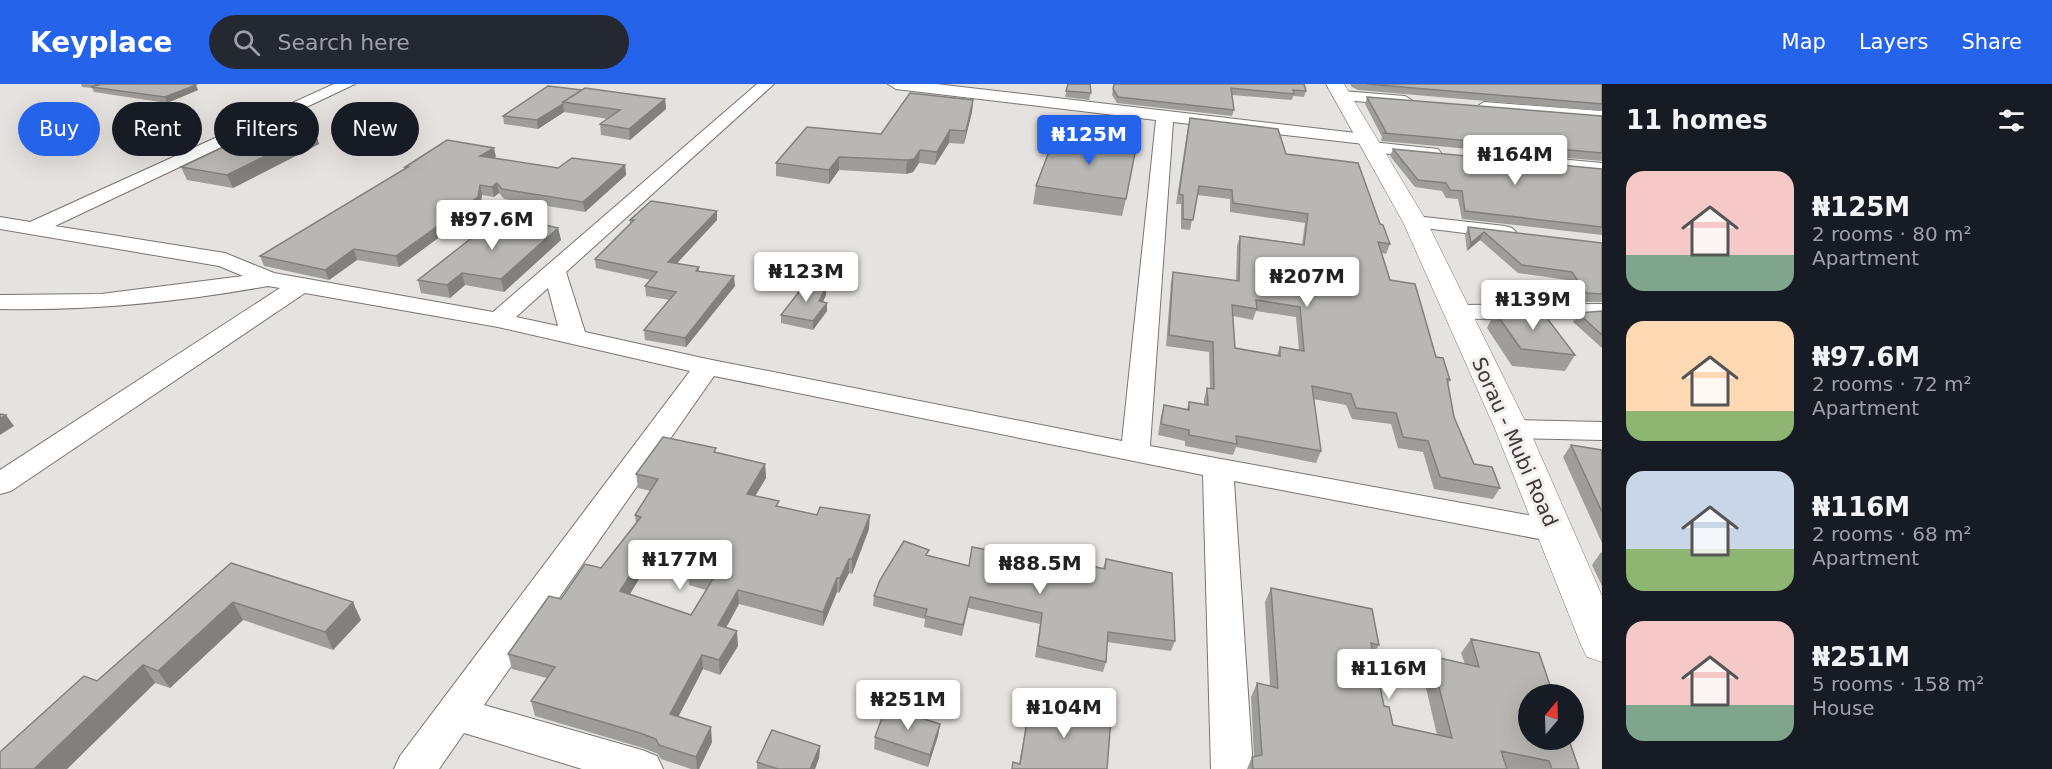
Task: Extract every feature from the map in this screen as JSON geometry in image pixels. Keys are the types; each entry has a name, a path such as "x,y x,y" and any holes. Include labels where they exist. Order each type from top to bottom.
{"main road":[{"name":"Sorau - Mubi Road","path":"1339,90 1415,222 1512,429 1600,636"}],"street":[{"path":"33,228 347,84"},
{"path":"498,320 765,84"},
{"path":"896,84 1452,155"},
{"path":"1339,90 1424,102"},
{"path":"1471,106 1602,116"},
{"path":"1135,453 1165,117"},
{"path":"1475,157 1602,169"},
{"path":"1415,222 1520,234"},
{"path":"0,223 225,260 268,279 498,320 707,367 1135,453 1555,531"},
{"path":"554,270 574,337"},
{"path":"0,302 98,301 204,291 268,279"},
{"path":"0,484 301,285"},
{"path":"1457,312 1602,310"},
{"path":"415,769 707,367"},
{"path":"1512,429 1602,431"},
{"path":"1218,468 1232,769"},
{"path":"455,713 642,769"}],"building":[{"path":"95,84 196,85 165,97 91,87 98,85"},
{"path":"1068,84 1090,84 1091,93 1066,91"},
{"path":"1114,84 1304,84 1306,91 1293,90 1294,94 1231,88 1234,110 1118,97 1113,89"},
{"path":"1367,84 1602,84 1602,104"},
{"path":"548,86 582,90 537,120 503,116"},
{"path":"585,88 665,99 629,129 600,124 620,110 563,102"},
{"path":"910,93 973,100 966,131 950,130 937,152 920,150 914,159 839,157 829,170 776,163 807,127 881,134"},
{"path":"1367,97 1602,116 1602,153 1383,133 1386,132"},
{"path":"1190,118 1278,129 1286,154 1358,163 1380,224 1383,225 1390,244 1378,242 1390,280 1415,284 1436,357 1443,358 1450,380 1447,379 1454,417 1474,464 1492,467 1500,488 1440,477 1428,441 1403,437 1396,413 1356,408 1351,394 1312,386 1321,451 1236,436 1237,444 1189,435 1189,430 1161,424 1164,405 1189,410 1189,402 1208,405 1207,388 1214,389 1213,342 1169,335 1173,272 1239,281 1240,236 1304,245 1308,214 1233,203 1232,190 1199,186 1193,220 1183,219 1183,195 1179,194","holes":["1256,300 1300,307 1304,351 1280,347 1280,356 1235,348 1232,305 1257,309"]},
{"path":"1056,133 1137,143 1126,199 1036,186"},
{"path":"447,140 494,148 480,156 558,168 572,158 625,165 583,202 502,189 497,183 492,187 480,185 478,197 396,256 354,249 325,270 260,256 408,167 405,167"},
{"path":"1393,149 1602,169 1602,227 1465,211 1462,191 1450,190 1446,183 1418,180"},
{"path":"214,151 214,156 265,156 227,175 181,167"},
{"path":"651,201 717,211 668,262 699,267 696,271 734,276 685,338 644,330 676,292 645,286 657,272 595,259 634,220 630,220"},
{"path":"501,215 558,228 501,279 462,273 447,285 418,280"},
{"path":"1468,227 1602,243 1602,294 1586,293 1572,272 1522,265 1484,232 1471,243"},
{"path":"805,284 826,287 819,301 827,303 813,321 781,315"},
{"path":"1504,306 1540,309 1575,355 1521,349 1495,312 1509,313"},
{"path":"1602,311 1602,335 1578,313"},
{"path":"663,437 716,448 714,452 765,464 747,494 779,501 776,506 817,515 820,507 870,515 852,559 849,559 840,578 837,578 823,612 738,590 718,625 737,631 719,660 702,655 670,714 711,727 696,757 659,745 656,739 640,733 531,701 555,667 508,654 549,596 561,599 585,564 601,568 641,517 635,515 658,479 636,474","holes":["656,542 699,554 688,571 713,579 691,615 620,591 644,553 647,554"]},
{"path":"1571,445 1602,450 1602,512"},
{"path":"904,541 929,550 926,555 969,566 972,547 1025,557 1026,551 1105,569 1106,559 1172,573 1175,641 1108,632 1106,662 1038,646 1042,613 970,597 963,625 925,616 927,609 874,596 880,580"},
{"path":"231,563 353,602 325,632 233,602 158,671 143,665 34,769 0,769 0,752 84,676 97,681"},
{"path":"1271,588 1372,609 1379,645 1371,643 1384,706 1389,707 1393,725 1452,738 1431,656 1479,667 1471,639 1539,653 1550,684 1518,684 1518,750 1572,750 1579,769 1552,769 1549,761 1501,751 1507,769 1253,769 1252,757 1262,755 1257,683 1278,688"},
{"path":"1031,698 1111,718 1107,769 1012,769 1013,762 1020,764"},
{"path":"886,707 940,724 930,755 875,737"},
{"path":"772,730 820,746 810,769 778,769 757,762"}]}
